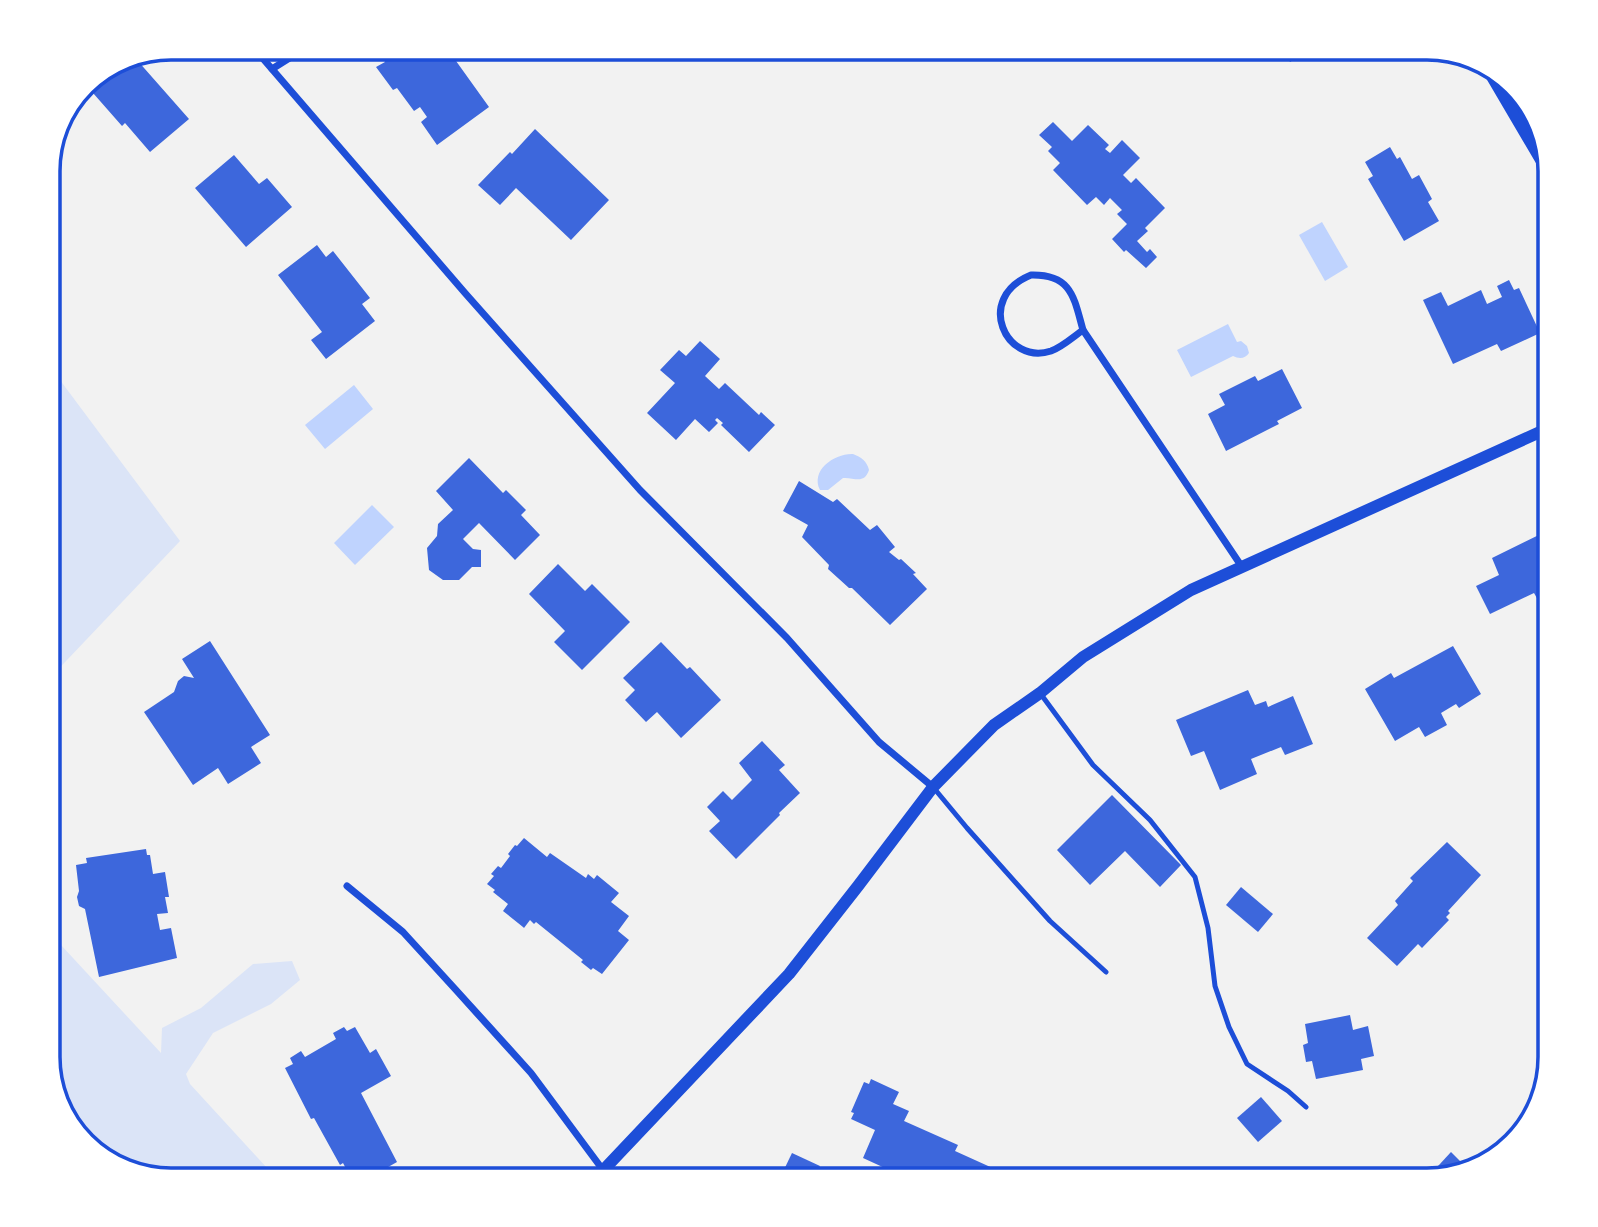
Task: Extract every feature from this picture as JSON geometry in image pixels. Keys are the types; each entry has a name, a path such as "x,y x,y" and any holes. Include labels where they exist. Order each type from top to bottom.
{"street":[{"path":"264,60 465,293 640,490 787,638 879,741 933,787"},
{"path":"272,69 286,60"},
{"path":"1497,84 1536,151"},
{"path":"1083,330 1051,351 1026,351 1006,336 1001,325 1002,300 1019,280 1031,275 1057,279 1067,287 1074,298 1083,330 1242,567"},
{"path":"605,1168 789,974 933,787 994,725 1040,693 1083,657 1191,590 1538,433"},
{"path":"347,886 404,932 530,1073 593,1168"}],"lane":[{"path":"1040,693 1093,765 1150,820 1195,877 1208,928 1215,986 1233,1036 1247,1064 1288,1091 1306,1107"},
{"path":"933,787 1050,920 1106,972"}],"shaded area":[{"path":"60,380 180,541 60,667"},
{"path":"60,944 161,1053 162,1028 201,1008 253,964 292,961 300,980 271,1004 213,1033 186,1074 190,1084 267,1168 170,1168 149,1165 121,1156 103,1145 87,1130 74,1112 62,1078"}],"water":[{"path":"1322,222 1348,267 1325,281 1299,235"},
{"path":"1228,324 1237,342 1241,341 1247,346 1249,353 1242,358 1233,356 1191,377 1177,350"},
{"path":"354,385 373,409 325,449 305,425"},
{"path":"853,454 867,464 867,475 861,479 843,478 828,490 820,490 818,476 826,464 839,456"},
{"path":"372,505 394,527 355,565 334,543"}],"building":[{"path":"384,60 455,60 489,107 437,145 421,122 427,117 420,107 414,111 397,88 393,90 376,67 385,62"},
{"path":"140,64 189,119 150,152 125,123 122,126 93,93 117,73"},
{"path":"1053,122 1072,141 1088,125 1109,145 1105,149 1110,153 1122,140 1140,158 1123,175 1131,183 1136,178 1165,208 1145,228 1148,231 1137,241 1147,252 1150,249 1157,257 1146,268 1126,250 1124,252 1112,239 1127,224 1117,214 1122,210 1110,198 1104,205 1096,197 1087,205 1053,170 1060,163 1048,151 1052,147 1039,135"},
{"path":"535,129 609,200 571,240 516,188 500,205 478,185"},
{"path":"1390,147 1397,159 1400,157 1412,179 1419,175 1432,199 1428,202 1439,221 1404,241 1368,179 1373,176 1365,162"},
{"path":"234,155 259,184 267,178 292,207 246,247 195,188"},
{"path":"317,245 326,257 333,251 370,298 362,304 375,321 326,359 311,340 322,332 278,275"},
{"path":"1509,280 1514,290 1519,288 1538,334 1501,351 1497,344 1453,364 1423,300 1441,292 1448,306 1481,290 1487,304 1502,297 1497,286"},
{"path":"700,341 720,359 705,376 719,389 725,383 759,415 761,412 775,425 749,452 717,418 715,420 718,423 709,432 695,419 676,440 647,413 675,383 660,370 679,350 686,356"},
{"path":"1282,369 1302,408 1277,421 1279,424 1226,451 1208,414 1225,405 1219,394 1255,376 1258,381"},
{"path":"469,458 503,493 506,490 526,510 521,515 540,535 515,560 479,523 463,539 473,549 481,550 481,567 472,567 459,580 443,580 429,570 427,548 437,536 438,524 453,510 436,491"},
{"path":"799,481 833,502 837,499 870,530 877,525 895,547 889,552 916,573 913,574 927,589 890,625 828,569 829,565 802,537 808,525 783,511"},
{"path":"1538,535 1538,600 1534,593 1490,614 1476,586 1499,575 1492,558"},
{"path":"558,564 585,591 592,584 630,622 582,670 554,642 565,631 529,594"},
{"path":"210,641 270,735 251,747 261,763 228,784 218,768 193,785 144,712 174,692 178,681 184,676 194,678 182,659"},
{"path":"661,642 687,669 690,667 721,700 681,738 657,712 646,722 625,700 635,690 623,678"},
{"path":"1453,646 1481,694 1459,708 1456,704 1441,713 1447,725 1425,737 1419,727 1395,741 1365,689 1391,673 1394,678"},
{"path":"1248,690 1255,705 1266,701 1268,707 1293,696 1313,744 1285,755 1281,747 1251,759 1257,774 1220,790 1204,751 1191,756 1176,720"},
{"path":"762,741 785,765 779,770 800,793 736,859 709,831 720,821 707,807 723,791 732,800 752,780 739,763"},
{"path":"1112,795 1181,865 1160,887 1125,851 1090,885 1057,850"},
{"path":"524,838 547,857 550,853 586,878 588,874 594,879 597,875 619,893 611,902 629,916 618,931 629,940 602,974 593,968 591,970 581,962 583,960 536,922 534,924 530,920 524,928 503,911 508,904 487,884 494,876 491,874 498,866 501,868 510,856 508,854"},
{"path":"1447,842 1481,875 1448,911 1450,913 1446,917 1449,920 1422,948 1418,944 1397,966 1367,938 1398,905 1395,901 1413,881 1410,878"},
{"path":"146,849 147,855 150,855 153,874 165,872 169,897 165,897 168,913 157,914 160,930 171,928 177,958 99,977 85,909 79,906 77,897 79,891 76,865 87,863 86,858"},
{"path":"1241,887 1273,914 1258,932 1226,905"},
{"path":"1350,1015 1353,1030 1368,1026 1374,1056 1361,1059 1363,1070 1316,1079 1312,1061 1306,1062 1303,1045 1308,1043 1305,1024"},
{"path":"344,1027 347,1031 355,1027 370,1053 376,1049 391,1076 361,1093 397,1162 386,1168 346,1168 343,1163 340,1165 314,1118 311,1119 285,1068 293,1064 290,1058 301,1051 305,1057 336,1039 333,1033"},
{"path":"871,1079 899,1092 893,1104 909,1111 904,1121 958,1145 955,1151 993,1168 885,1168 863,1158 875,1130 851,1119 854,1113 851,1112 864,1082 869,1084"},
{"path":"1261,1097 1282,1121 1258,1142 1237,1118"},
{"path":"1451,1152 1461,1162 1449,1165 1437,1167"},
{"path":"792,1153 820,1166 819,1168 785,1168"}]}
